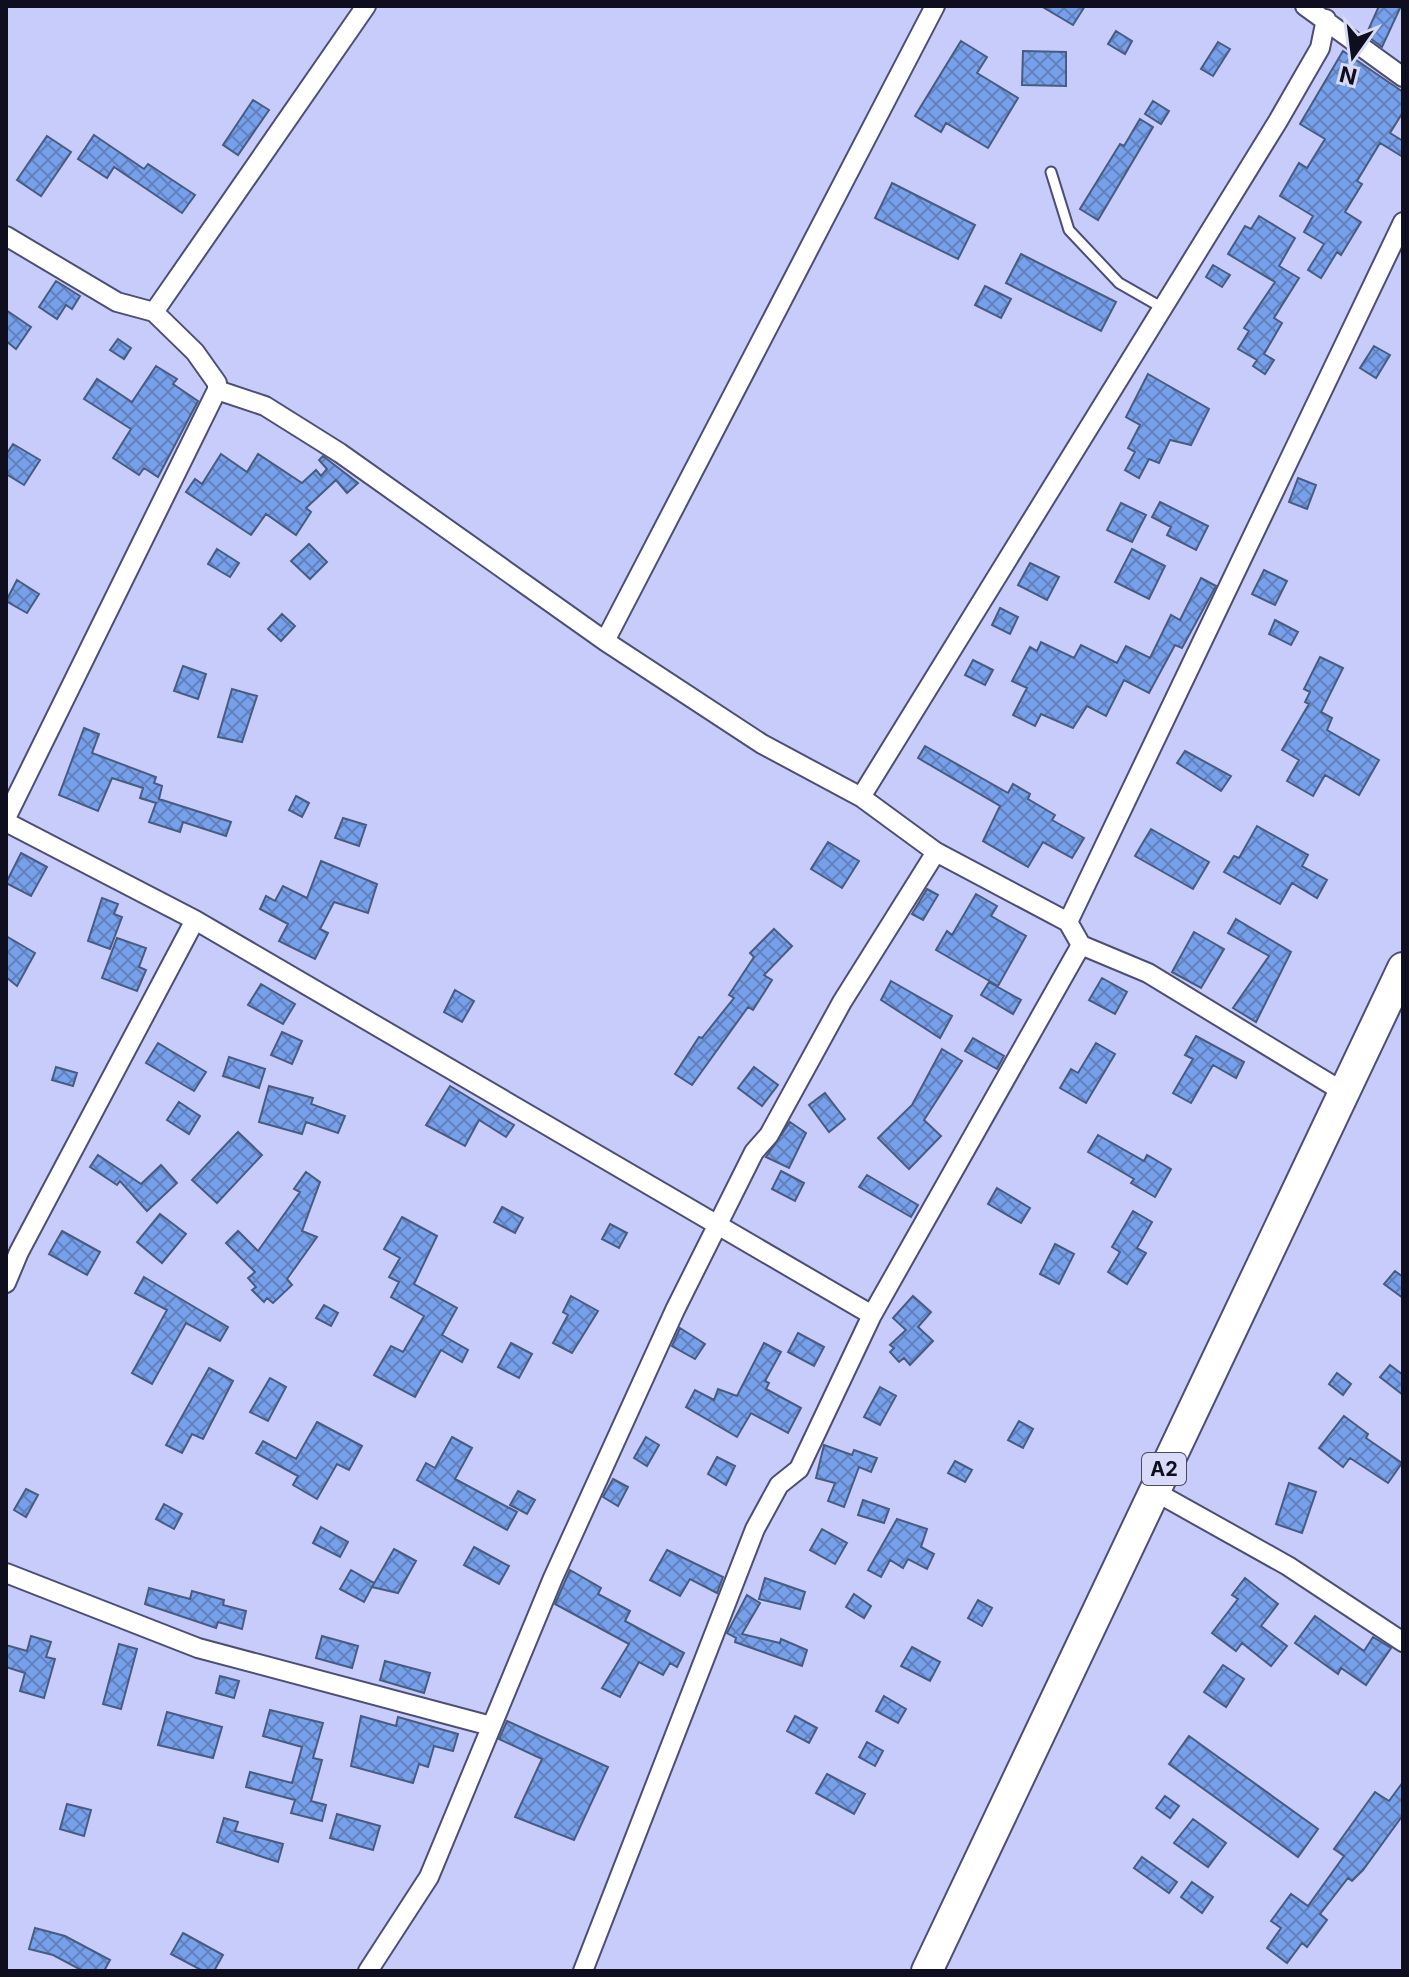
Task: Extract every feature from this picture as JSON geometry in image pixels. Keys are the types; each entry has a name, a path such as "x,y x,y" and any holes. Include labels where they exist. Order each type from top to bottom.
{"highway":[{"name":"A2","path":"932,1969 1154,1491 1403,968"}],"street":[{"path":"154,312 366,6"},
{"path":"605,641 935,6"},
{"path":"1305,6 1403,77"},
{"path":"861,797 1320,48 1326,19"},
{"path":"1068,922 1403,222"},
{"path":"6,236 117,302 154,312 195,352 217,383 217,390 6,820 195,920 872,1315"},
{"path":"217,390 265,406 340,453 605,641 762,744 861,797 936,852 1068,922 1081,945 1148,973 1345,1093"},
{"path":"368,1971 429,1877 553,1578 675,1310 754,1152 769,1135 842,1002 936,852"},
{"path":"6,1283 19,1252 195,920"},
{"path":"583,1971 755,1529 779,1485 799,1469 872,1315 1081,945"},
{"path":"1154,1491 1288,1566 1403,1642"},
{"path":"6,1573 198,1648 491,1726"}],"lane":[{"path":"1051,172 1069,230 1119,283 1161,307"}],"building":[{"path":"1041,6 1085,6 1073,25"},
{"path":"1379,6 1401,6 1382,47 1366,35"},
{"path":"1116,31 1132,41 1125,54 1108,44"},
{"path":"961,41 987,57 977,73 1018,98 988,148 946,123 941,132 915,116"},
{"path":"1218,42 1230,49 1213,76 1201,69"},
{"path":"1023,51 1066,52 1066,86 1022,85"},
{"path":"1343,51 1403,92 1403,112 1390,133 1403,141 1403,157 1380,143 1357,181 1362,184 1345,212 1361,222 1341,255 1337,252 1321,278 1308,270 1324,244 1304,232 1313,216 1280,196 1299,163 1307,168 1325,139 1300,124"},
{"path":"253,100 269,110 238,155 223,145"},
{"path":"1153,101 1169,111 1161,124 1145,114"},
{"path":"1140,119 1153,127 1098,220 1080,209 1120,144 1124,146"},
{"path":"94,135 144,169 148,164 195,195 182,213 114,167 107,178 78,159"},
{"path":"47,136 71,152 41,196 17,180"},
{"path":"892,183 975,225 958,259 875,218"},
{"path":"1259,216 1295,238 1279,266 1299,278 1274,318 1282,323 1264,354 1274,360 1265,374 1253,366 1257,360 1238,349 1249,331 1244,328 1275,282 1228,254 1245,226 1251,229"},
{"path":"1021,254 1116,302 1101,331 1006,283"},
{"path":"1213,265 1230,275 1222,287 1206,277"},
{"path":"56,281 80,296 72,309 66,305 57,319 39,307"},
{"path":"985,286 1011,299 1001,318 975,305"},
{"path":"6,310 31,327 16,349 6,341"},
{"path":"118,339 131,348 124,359 110,350"},
{"path":"1374,346 1390,355 1376,378 1360,368"},
{"path":"156,366 177,379 173,384 198,401 158,477 144,468 139,475 113,458 131,429 84,399 97,379 132,402"},
{"path":"1148,374 1209,409 1191,445 1170,440 1159,463 1149,459 1139,478 1125,470 1135,452 1128,448 1140,425 1126,417"},
{"path":"13,444 40,460 24,485 6,474 6,455"},
{"path":"221,454 247,472 258,454 302,483 316,470 321,476 327,469 319,460 323,456 358,483 347,493 336,480 306,508 311,512 296,535 266,514 251,535 186,492 195,479 202,484"},
{"path":"1298,478 1316,485 1307,509 1289,502"},
{"path":"1160,502 1208,526 1196,550 1167,535 1171,527 1152,517"},
{"path":"1121,503 1146,515 1132,542 1107,530"},
{"path":"309,544 327,562 310,579 291,561"},
{"path":"217,549 239,563 230,577 208,564"},
{"path":"1132,549 1165,566 1149,599 1115,582"},
{"path":"1030,563 1059,577 1047,600 1018,585"},
{"path":"1264,570 1287,581 1275,605 1252,594"},
{"path":"1201,578 1216,586 1182,648 1175,645 1149,693 1124,680 1106,716 1087,706 1073,728 1041,714 1035,726 1013,715 1027,688 1012,681 1030,647 1037,651 1041,642 1074,658 1081,645 1117,663 1126,646 1150,658 1171,615 1180,620"},
{"path":"17,580 39,594 27,613 6,601"},
{"path":"1000,608 1018,617 1010,634 992,625"},
{"path":"282,614 295,626 281,641 268,629"},
{"path":"1275,620 1298,632 1291,645 1269,634"},
{"path":"1320,657 1343,668 1321,712 1332,718 1327,730 1379,760 1359,795 1325,775 1313,796 1287,781 1299,760 1282,750 1309,704 1305,702 1310,692 1304,689"},
{"path":"973,660 993,670 985,685 965,675"},
{"path":"183,666 206,674 198,699 174,691"},
{"path":"232,689 257,696 242,742 218,737"},
{"path":"84,728 99,734 92,753 156,777 154,783 162,786 159,799 231,822 226,836 183,822 180,832 149,822 156,803 140,798 143,788 112,778 98,811 59,795"},
{"path":"925,746 1008,793 1013,784 1030,794 1028,799 1055,815 1052,820 1084,838 1072,858 1043,842 1028,867 983,841 1000,806 918,758"},
{"path":"1185,751 1231,776 1221,791 1177,763"},
{"path":"296,796 309,803 302,817 289,810"},
{"path":"343,818 366,825 359,846 335,838"},
{"path":"1257,826 1308,855 1302,866 1327,880 1317,898 1292,883 1280,904 1224,872 1234,856 1239,858"},
{"path":"1151,829 1209,862 1193,889 1135,856"},
{"path":"828,842 859,861 842,888 811,869"},
{"path":"21,853 47,867 31,896 6,883"},
{"path":"321,861 377,884 368,913 334,902 320,929 328,933 315,959 279,941 288,924 260,909 266,896 275,901 283,886 307,898"},
{"path":"927,889 938,895 923,920 912,914"},
{"path":"976,894 997,906 991,916 1026,936 998,986 936,950 947,931 952,935"},
{"path":"102,898 118,904 114,914 122,917 110,949 88,941"},
{"path":"1236,919 1291,952 1256,1022 1233,1008 1269,956 1228,933"},
{"path":"774,929 792,946 764,975 772,980 753,1010 748,1007 692,1085 675,1074 699,1037 702,1038 734,998 729,995 754,957 750,953"},
{"path":"1194,932 1224,949 1201,988 1172,972"},
{"path":"6,936 35,953 17,986 6,977"},
{"path":"117,938 146,948 139,967 146,970 137,991 102,978"},
{"path":"1102,978 1127,992 1115,1014 1089,1000"},
{"path":"891,981 952,1016 940,1038 881,1000"},
{"path":"989,982 1021,1000 1013,1014 981,995"},
{"path":"261,984 295,1004 283,1024 248,1005"},
{"path":"455,990 474,1001 462,1022 444,1012"},
{"path":"282,1032 302,1041 292,1064 271,1055"},
{"path":"1196,1036 1244,1062 1236,1078 1213,1065 1191,1103 1173,1093 1193,1059 1185,1055"},
{"path":"973,1038 1004,1056 997,1069 965,1051"},
{"path":"158,1043 206,1072 194,1091 146,1063"},
{"path":"1096,1043 1115,1054 1086,1103 1060,1088 1071,1069 1078,1073"},
{"path":"942,1049 962,1061 924,1120 941,1136 909,1169 878,1138 912,1105"},
{"path":"229,1057 265,1069 259,1088 223,1076"},
{"path":"56,1067 77,1073 73,1086 52,1080"},
{"path":"754,1067 778,1085 762,1106 738,1088"},
{"path":"269,1086 313,1098 311,1104 345,1116 338,1133 306,1122 302,1134 259,1122"},
{"path":"450,1086 514,1125 506,1137 479,1120 465,1146 426,1125"},
{"path":"825,1093 845,1119 829,1132 809,1105"},
{"path":"179,1102 200,1116 189,1134 167,1120"},
{"path":"790,1122 806,1133 789,1168 766,1157"},
{"path":"238,1132 262,1155 217,1203 192,1180"},
{"path":"1098,1135 1144,1161 1147,1155 1171,1169 1155,1197 1131,1183 1134,1179 1088,1152"},
{"path":"98,1155 141,1184 161,1165 177,1183 147,1211 120,1181 117,1185 90,1167"},
{"path":"781,1171 804,1183 795,1201 772,1189"},
{"path":"306,1172 320,1182 302,1231 317,1237 287,1279 292,1285 273,1303 267,1298 264,1302 252,1290 256,1287 248,1278 255,1272 226,1243 238,1231 258,1251 300,1192 294,1189"},
{"path":"867,1175 918,1205 911,1217 859,1187"},
{"path":"997,1188 1030,1208 1021,1223 988,1204"},
{"path":"502,1207 523,1218 515,1233 494,1222"},
{"path":"1133,1211 1152,1222 1137,1248 1146,1253 1127,1284 1108,1272 1120,1252 1112,1247"},
{"path":"160,1214 186,1234 162,1263 137,1242"},
{"path":"402,1217 437,1236 414,1284 457,1308 442,1335 468,1350 462,1362 441,1350 415,1397 374,1375 391,1346 403,1352 424,1316 391,1297 399,1282 389,1277 400,1258 384,1249"},
{"path":"610,1224 627,1233 619,1248 602,1239"},
{"path":"62,1231 100,1252 87,1275 49,1254"},
{"path":"1055,1244 1074,1254 1059,1284 1040,1274"},
{"path":"1395,1271 1403,1277 1403,1298 1384,1284"},
{"path":"144,1277 228,1327 220,1341 186,1323 152,1384 132,1373 167,1310 135,1293"},
{"path":"571,1296 598,1311 572,1353 553,1343 568,1315 563,1312"},
{"path":"913,1296 931,1312 918,1327 933,1341 910,1365 904,1358 899,1362 890,1352 894,1348 890,1345 906,1330 893,1318"},
{"path":"324,1305 338,1313 331,1326 316,1318"},
{"path":"680,1328 705,1344 695,1359 672,1346"},
{"path":"798,1333 824,1347 814,1366 788,1352"},
{"path":"511,1343 532,1354 519,1378 498,1367"},
{"path":"764,1343 781,1352 765,1381 769,1383 766,1389 801,1408 788,1433 751,1413 737,1437 686,1407 695,1390 714,1400 718,1389 737,1396"},
{"path":"1390,1365 1403,1375 1403,1395 1380,1377"},
{"path":"209,1368 233,1381 203,1439 192,1434 182,1453 166,1445"},
{"path":"1337,1373 1351,1384 1343,1395 1329,1384"},
{"path":"270,1378 286,1387 268,1421 250,1412"},
{"path":"880,1387 896,1396 880,1425 864,1417"},
{"path":"1344,1416 1368,1434 1366,1438 1402,1463 1388,1483 1350,1458 1343,1467 1319,1448"},
{"path":"1019,1421 1033,1429 1023,1448 1008,1440"},
{"path":"317,1422 362,1446 349,1470 337,1464 317,1499 293,1485 298,1476 256,1453 263,1441 296,1459"},
{"path":"452,1437 472,1448 455,1479 517,1512 507,1530 417,1480 426,1463 435,1468"},
{"path":"646,1437 659,1445 647,1466 634,1458"},
{"path":"824,1445 852,1455 854,1450 877,1458 871,1472 859,1467 844,1507 828,1501 835,1483 816,1478"},
{"path":"717,1457 735,1466 726,1485 708,1474"},
{"path":"955,1461 972,1470 965,1482 948,1473"},
{"path":"613,1479 628,1487 618,1506 603,1497"},
{"path":"1289,1483 1316,1492 1302,1533 1276,1524"},
{"path":"26,1489 38,1495 26,1517 14,1510"},
{"path":"518,1491 535,1500 527,1514 510,1505"},
{"path":"863,1500 889,1509 884,1523 858,1515"},
{"path":"164,1504 182,1514 174,1529 156,1519"},
{"path":"897,1519 927,1529 921,1547 934,1554 927,1569 908,1559 903,1568 890,1560 881,1577 868,1570"},
{"path":"321,1527 348,1542 340,1557 313,1543"},
{"path":"822,1529 847,1543 835,1564 810,1550"},
{"path":"474,1547 509,1566 499,1584 464,1565"},
{"path":"394,1549 416,1561 398,1593 372,1587"},
{"path":"667,1550 723,1577 717,1593 690,1579 680,1596 650,1580"},
{"path":"351,1570 374,1583 364,1602 340,1589"},
{"path":"570,1570 601,1588 598,1594 630,1611 625,1621 684,1653 677,1667 670,1663 663,1675 639,1662 620,1697 602,1688 629,1644 555,1604"},
{"path":"765,1578 805,1592 800,1609 759,1599"},
{"path":"1245,1578 1278,1604 1261,1626 1287,1646 1271,1666 1242,1643 1236,1651 1212,1633 1238,1599 1232,1595"},
{"path":"149,1588 190,1599 192,1591 224,1600 223,1605 246,1611 242,1629 218,1622 216,1628 145,1604"},
{"path":"854,1594 871,1606 864,1618 846,1607"},
{"path":"747,1595 760,1603 742,1634 780,1643 781,1639 807,1650 802,1666 735,1642 736,1638 727,1633"},
{"path":"978,1600 992,1608 982,1626 968,1618"},
{"path":"1315,1616 1364,1651 1373,1637 1391,1648 1366,1685 1341,1668 1338,1674 1295,1643"},
{"path":"31,1636 51,1642 46,1657 55,1659 44,1698 20,1691 25,1673 6,1667 6,1645 27,1651"},
{"path":"322,1636 358,1646 352,1668 316,1658"},
{"path":"119,1644 137,1649 121,1709 103,1704"},
{"path":"912,1647 940,1662 930,1681 901,1666"},
{"path":"385,1661 430,1673 424,1693 380,1680"},
{"path":"1223,1665 1244,1679 1226,1707 1204,1692"},
{"path":"220,1676 239,1681 234,1698 216,1693"},
{"path":"884,1696 906,1709 898,1723 876,1711"},
{"path":"270,1710 323,1723 313,1758 322,1760 311,1801 326,1805 322,1821 291,1813 295,1800 246,1787 250,1772 292,1783 302,1747 263,1736"},
{"path":"167,1712 222,1727 213,1758 158,1745"},
{"path":"361,1716 396,1726 398,1717 458,1734 453,1751 434,1746 428,1767 419,1764 413,1783 351,1766"},
{"path":"795,1716 817,1728 809,1743 787,1731"},
{"path":"507,1721 608,1767 574,1840 515,1817 542,1759 499,1739"},
{"path":"1189,1736 1318,1829 1298,1857 1169,1764"},
{"path":"867,1742 883,1751 875,1766 859,1757"},
{"path":"827,1774 865,1794 854,1814 816,1793"},
{"path":"1403,1782 1403,1815 1363,1870 1352,1881 1348,1878 1320,1914 1327,1920 1307,1947 1302,1943 1287,1963 1267,1948 1281,1928 1271,1921 1291,1894 1308,1906 1344,1856 1334,1849 1375,1792 1389,1801"},
{"path":"1165,1796 1179,1806 1170,1818 1156,1808"},
{"path":"67,1804 91,1810 84,1836 60,1829"},
{"path":"337,1814 380,1826 373,1850 330,1838"},
{"path":"224,1818 238,1822 235,1831 283,1844 278,1862 217,1842"},
{"path":"1193,1819 1226,1843 1208,1867 1174,1843"},
{"path":"1142,1857 1177,1882 1169,1893 1134,1868"},
{"path":"1192,1882 1213,1897 1202,1913 1181,1897"},
{"path":"35,1928 65,1936 110,1960 104,1971 83,1971 53,1955 29,1949"},
{"path":"183,1933 223,1955 214,1971 203,1971 171,1954"}]}
